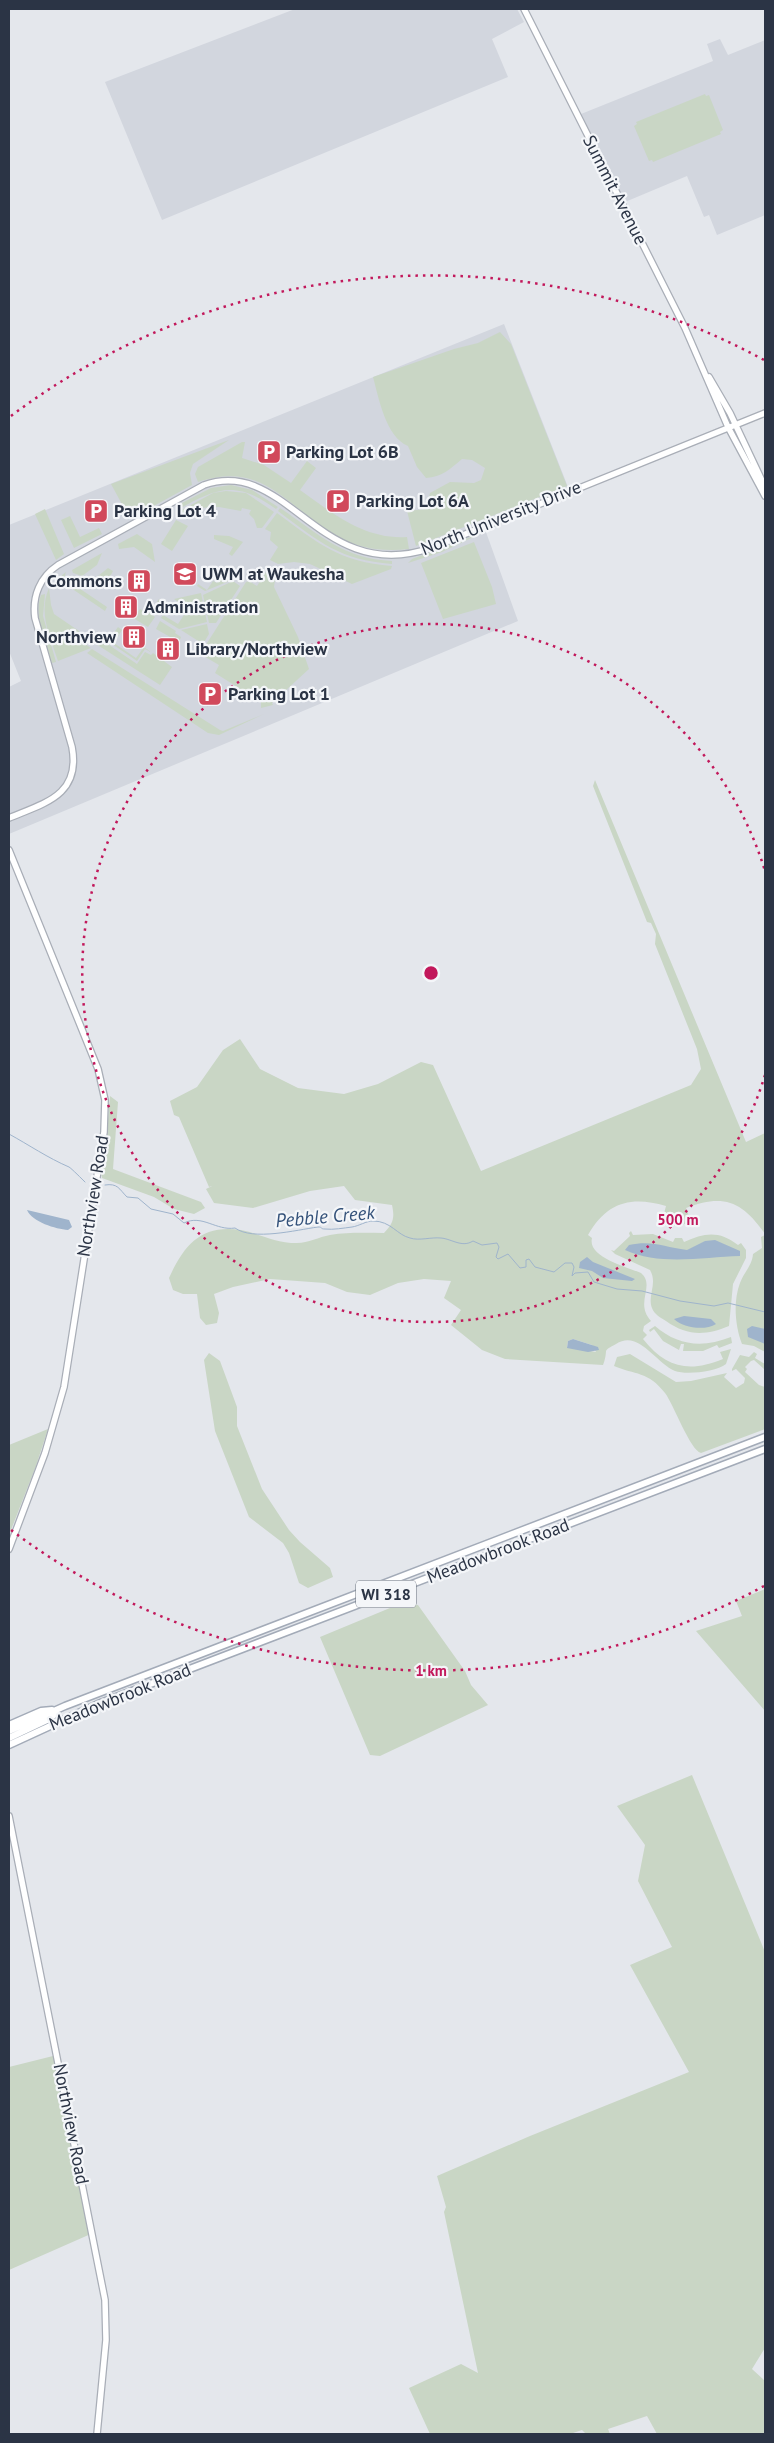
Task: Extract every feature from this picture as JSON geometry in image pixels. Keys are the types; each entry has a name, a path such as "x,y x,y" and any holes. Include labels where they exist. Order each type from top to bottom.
{"main road":[{"name":"Meadowbrook Road","path":"9,1731 65,1706 765,1437"},
{"name":"Meadowbrook Road","path":"9,1745 98,1704 765,1449"},
{"path":"9,1738 48,1719 65,1706"},
{"path":"9,1725 41,1711 58,1709"}],"street":[{"name":"Summit Avenue","path":"524,9 705,371 736,424 765,487"},
{"name":"Summit Avenue","path":"705,371 728,427 765,496"},
{"name":"North University Drive","path":"9,818 54,799 69,782 74,768 72,747 35,618 34,602 38,590 48,573 58,565 204,485 225,480 239,480 257,485 323,532 352,548 383,555 411,554 431,548 765,413"},
{"name":"Northview Road","path":"9,850 98,1069 105,1108 97,1175 64,1387 45,1453 9,1549"},
{"name":"Northview Road","path":"9,1816 105,2300 106,2340 97,2434"}],"shaded area":[{"path":"295,9 517,9 524,22 492,39 508,77 162,220 105,82"},
{"path":"720,39 728,55 765,40 765,215 717,235 709,215 704,217 687,176 625,202 581,114 713,61 707,44"},
{"path":"504,324 568,487 482,521 518,621 9,834 9,687 21,681 9,651 9,525"}],"green space":[{"path":"705,94 706,96 709,95 723,130 720,132 721,134 653,162 652,160 649,161 634,126 637,124 636,122"},
{"path":"500,332 511,344 567,486 416,546 407,511 426,509 430,493 450,482 474,483 481,480 485,468 472,460 462,459 441,474 426,478 417,467 408,446 394,435 389,426 384,416 373,377 454,349 478,343"},
{"path":"229,440 193,464 190,473 192,485 130,519 111,484"},
{"path":"245,442 242,458 264,465 291,483 307,461 316,468 300,490 337,516 363,530 392,537 407,537 409,549 371,548 344,540 317,523 272,489 257,481 240,477 221,477 198,482 195,474 198,467"},
{"path":"231,485 252,490 278,507 276,509 249,494 227,490 204,496 177,510 176,506 211,488"},
{"path":"226,491 246,493 274,512 262,528 257,528 254,519 249,514 251,510 242,508 241,511 219,507 198,508 197,512 189,516 178,512 213,493"},
{"path":"280,508 332,544 359,556 392,561 392,564 358,558 331,548 278,511"},
{"path":"45,509 64,554 56,560 35,514"},
{"path":"277,513 317,542 330,549 357,560 392,566 391,569 352,584 310,564 294,562 278,564 270,560 278,547 270,540 271,532 265,529"},
{"path":"70,516 80,537 99,528 102,534 74,548 61,520"},
{"path":"176,520 188,526 172,551 161,544"},
{"path":"484,532 442,552 408,563 412,559"},
{"path":"137,534 152,544 155,562 134,547 119,549 118,544"},
{"path":"214,535 229,536 243,542 232,556 229,554 233,547 214,539"},
{"path":"474,542 492,587 496,604 443,619 421,563"},
{"path":"102,553 97,565 82,576 73,573 72,570"},
{"path":"227,567 234,571 227,582 205,591 197,586 198,584 207,590 213,581 217,583"},
{"path":"108,568 113,571 104,588 93,580"},
{"path":"268,569 276,572 274,587 298,637 309,669 272,703 273,705 261,708 261,702 215,673 219,665 200,654 246,582 249,581 257,586"},
{"path":"66,572 64,578 107,607 105,611 59,580 55,581"},
{"path":"233,581 240,586 216,623 209,623 203,595"},
{"path":"49,588 54,614 79,631 82,642 91,648 58,661 46,625 45,607"},
{"path":"201,593 207,622 179,629 161,618 163,615 178,624 188,609 174,599"},
{"path":"45,594 43,616 56,662 52,663 41,629 38,612 41,595"},
{"path":"159,599 161,600 159,604 163,607 161,611 157,609 153,615 155,617 148,627 133,618 140,609 149,614"},
{"path":"160,621 176,631 175,633 181,637 179,642 156,629"},
{"path":"207,624 209,634 203,644 181,630"},
{"path":"118,627 122,630 114,643 136,658 144,647 151,652 145,649 137,661 112,644 110,638"},
{"path":"103,632 107,635 109,645 137,664 145,652 151,655 153,653 172,667 160,685 96,644"},
{"path":"92,649 220,730 223,731 264,714 219,735 208,733 87,653"},
{"path":"595,780 746,1142 765,1133 765,1234 749,1214 732,1203 711,1201 686,1208 691,1221 678,1227 662,1221 666,1206 642,1202 621,1204 603,1215 588,1235 592,1238 592,1245 596,1251 602,1256 641,1273 645,1278 644,1307 651,1321 644,1326 643,1331 647,1335 643,1339 652,1349 669,1362 679,1365 699,1366 723,1359 720,1352 731,1349 726,1364 701,1372 686,1373 675,1371 646,1348 632,1341 624,1340 606,1351 603,1365 505,1359 482,1350 451,1325 461,1310 444,1298 451,1281 424,1279 398,1283 370,1295 347,1292 325,1283 270,1279 233,1287 214,1294 219,1313 217,1323 206,1325 200,1318 197,1294 183,1294 173,1290 169,1278 181,1256 196,1239 215,1230 227,1229 241,1230 282,1242 301,1243 337,1234 384,1233 391,1224 393,1217 392,1205 355,1200 344,1186 310,1191 253,1208 214,1203 206,1189 212,1186 209,1187 179,1117 174,1115 170,1101 197,1087 223,1050 240,1039 260,1069 298,1088 344,1094 378,1084 421,1062 433,1065 481,1171 691,1085 701,1069 697,1049 655,944 656,934 651,923 647,922 593,786","holes":["573,1339 592,1345 596,1352 567,1347 568,1341"]},
{"path":"110,1096 118,1102 113,1169 201,1202 205,1208 194,1214 174,1209 154,1197 102,1178 101,1171 106,1143"},
{"path":"631,1231 633,1235 653,1234 673,1242 675,1238 682,1238 684,1242 711,1234 724,1237 738,1245 741,1243 746,1250 746,1258 733,1284 729,1326 712,1332 689,1332 681,1330 656,1314 651,1303 653,1280 650,1270 615,1254 611,1250 614,1251 630,1236 629,1233"},
{"path":"765,1235 765,1352 754,1346 742,1344 736,1322 736,1298 740,1283 753,1254 762,1248 761,1237"},
{"path":"655,1326 673,1338 691,1343 711,1343 731,1337 732,1343 719,1348 717,1345 703,1351 683,1351 684,1344 681,1344 679,1350 663,1341 654,1329 650,1332 649,1330"},
{"path":"754,1352 757,1354 755,1358 765,1364 765,1370 754,1360 745,1367 747,1369 745,1372 759,1385 765,1387 765,1429 701,1453 692,1444 669,1399 659,1386 647,1377 614,1366 617,1357 630,1354 676,1382 691,1381 727,1373 724,1377 736,1388 744,1383 745,1378 736,1369 732,1371 732,1369 740,1355 749,1357"},
{"path":"209,1353 220,1361 237,1407 237,1426 262,1489 289,1530 330,1568 333,1577 308,1588 299,1583 289,1553 283,1543 249,1517 215,1431 204,1360"},
{"path":"48,1429 36,1466 9,1535 9,1445"},
{"path":"765,1589 765,1711 696,1631 742,1616 736,1601"},
{"path":"402,1603 418,1605 465,1671 471,1685 488,1705 380,1756 370,1755 320,1637"},
{"path":"692,1775 765,1952 765,2348 752,2369 765,2381 765,2434 657,2434 647,2416 608,2429 610,2434 586,2434 582,2430 570,2434 430,2434 409,2388 461,2364 478,2373 444,2212 446,2207 437,2176 689,2072 630,1965 672,1947 638,1881 645,1845 617,1806"},
{"path":"57,2055 93,2233 9,2270 9,2067"}],"water":[{"path":"27,1210 69,1220 72,1227 68,1230 45,1224 34,1218"},
{"path":"715,1240 740,1251 740,1256 667,1259 638,1255 625,1250 629,1245 645,1243 687,1250 705,1241"},
{"path":"587,1257 593,1262 635,1279 632,1281 603,1278 592,1271 579,1268 580,1262"},
{"path":"684,1316 711,1319 716,1324 694,1328 683,1325 674,1319"},
{"path":"752,1326 765,1329 765,1344 748,1337 747,1329"},
{"path":"573,1339 598,1347 599,1350 588,1352 567,1348 568,1341"}],"waterway":[{"name":"Pebble Creek","path":"9,1134 69,1167 85,1182"},
{"name":"Pebble Creek","path":"105,1185 116,1186 127,1197 138,1198 151,1209 173,1214 184,1223 197,1220 222,1227 235,1228 252,1234 263,1234 318,1227 338,1229 370,1221 379,1222 385,1223 405,1236 414,1239 441,1238 465,1244 473,1241 482,1245 497,1243 499,1247 496,1257 498,1259 508,1254 520,1268 526,1267 526,1260 529,1259 535,1267 554,1272 565,1263 572,1263 574,1267 572,1276 575,1273 588,1272 594,1282 617,1289 642,1291 680,1301 714,1306 728,1303 765,1312"}],"place":[{"name":"Parking Lot 6B","path":"269,452"},
{"name":"Parking Lot 6A","path":"338,501"},
{"name":"Parking Lot 4","path":"96,511"},
{"name":"UWM at Waukesha","path":"185,574"},
{"name":"Commons","path":"139,581"},
{"name":"Administration","path":"126,607"},
{"name":"Northview","path":"134,637"},
{"name":"Library/Northview","path":"168,649"},
{"name":"Parking Lot 1","path":"210,694"}]}
